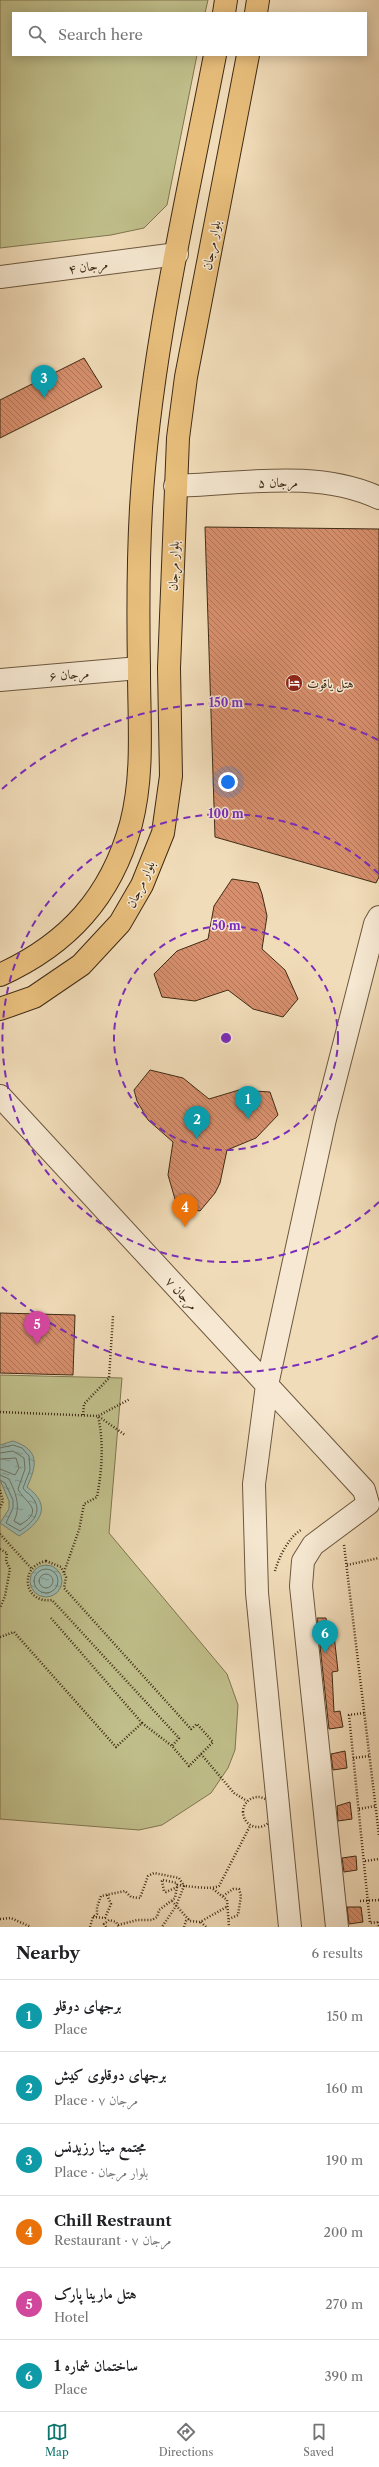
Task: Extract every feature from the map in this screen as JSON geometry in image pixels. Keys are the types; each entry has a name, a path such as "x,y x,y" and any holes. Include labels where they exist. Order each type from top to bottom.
{"main road":[{"path":"224,12 226,0"},
{"path":"256,12 258,0"},
{"path":"0,975 20,966 63,938 93,904 114,870 131,824 139,776 141,510 147,434 177,254 215,56"},
{"name":"بلوار مرجان","path":"0,1009 34,996 81,965 120,923 142,885 162,832 171,776 169,668 175,486 186,377 248,56"},
{"path":"139,668 169,668"}],"street":[{"name":"مرجان ۴","path":"0,277 177,254"},
{"name":"مرجان ۵","path":"175,486 277,481 316,482 362,490 379,498"},
{"name":"مرجان ۶","path":"0,680 139,668"},
{"path":"290,1927 257,1593 254,1484 266,1385 325,1120 374,924 379,916"},
{"name":"مرجان ۷","path":"0,1096 364,1490 368,1504 342,1524"},
{"path":"337,1927 301,1586 303,1561 313,1546 342,1524"}],"path":[{"path":"83,1415 84,1404 109,1378 113,1316"},
{"path":"98,1416 130,1399"},
{"path":"0,1412 98,1416 125,1435"},
{"path":"51,1618 142,1724 172,1746 189,1766 213,1742 197,1724 191,1729 64,1588 64,1572 79,1530 84,1504 97,1497 101,1479 102,1434 98,1416"},
{"path":"0,1490 3,1501 0,1508"},
{"path":"342,1524 379,1835"},
{"path":"0,1534 31,1568"},
{"path":"0,1549 7,1553 6,1561 10,1569 5,1596 0,1608"},
{"path":"346,1565 379,1558"},
{"path":"64,1572 51,1562 40,1562 31,1568 27,1584 32,1594 41,1600 52,1600 179,1738 172,1746"},
{"path":"0,1637 14,1632 116,1747 142,1724"},
{"path":"364,1713 349,1716 365,1861 370,1923 379,1922 379,1927"},
{"path":"201,1754 234,1793 247,1802"},
{"path":"354,1758 370,1756"},
{"path":"251,1798 263,1798 271,1805 273,1810 270,1821 266,1825 262,1827 250,1826 243,1817 244,1806 247,1802 251,1798"},
{"path":"359,1809 376,1806"},
{"path":"212,1889 219,1886 250,1826"},
{"path":"365,1861 379,1859"},
{"path":"90,1927 93,1917 97,1914 98,1901 101,1896 125,1891 131,1897 140,1898 144,1892 144,1884 148,1876 154,1873 179,1878 184,1886"},
{"path":"93,1917 105,1918 119,1926 137,1920 152,1920 157,1917 159,1910 175,1898 177,1886 173,1881 162,1881 164,1891 166,1892 177,1886 200,1886 212,1889 223,1896 228,1906 229,1927"},
{"path":"162,1927 176,1906 184,1886"},
{"path":"223,1896 233,1889 239,1889 241,1896 238,1915 229,1919"},
{"path":"105,1918 112,1904 107,1895"},
{"path":"360,1901 379,1900"},
{"path":"172,1901 189,1919 200,1922 206,1927"},
{"path":"200,1922 228,1906"},
{"path":"0,1919 11,1918 31,1927"},
{"path":"184,1927 186,1921 189,1919"},
{"path":"106,1927 104,1924 109,1920"}],"shaded area":[{"path":"0,0 208,0 205,12 12,12 12,56 197,56 167,205 144,228 111,235 0,248"},
{"path":"0,1375 122,1378 109,1533 227,1674 238,1705 235,1750 228,1768 211,1793 162,1825 139,1830 0,1819"}],"water":[{"path":"13,1441 28,1449 32,1454 34,1459 33,1472 27,1487 40,1501 41,1507 41,1514 38,1520 33,1526 19,1536 0,1523 9,1509 9,1501 0,1480 0,1445"},
{"path":"43,1565 49,1565 59,1572 62,1581 61,1587 55,1594 49,1597 43,1597 33,1590 30,1584 30,1578 37,1568"}],"building":[{"path":"84,358 102,387 0,438 0,400"},
{"name":"هتل یاقوت","path":"205,527 379,529 379,877 376,883 215,837"},
{"path":"232,879 258,883 267,916 262,949 285,970 298,999 283,1017 253,1009 228,990 195,1001 162,997 154,974 177,951 208,939 214,906"},
{"path":"150,1070 183,1078 209,1099 239,1090 270,1092 278,1115 256,1138 227,1150 220,1183 215,1193 200,1211 177,1206 168,1175 173,1142 148,1120 137,1101 134,1090"},
{"path":"0,1313 75,1315 73,1375 0,1373"},
{"path":"317,1618 326,1618 328,1635 334,1635 338,1671 332,1672 334,1712 340,1711 343,1727 329,1729"},
{"path":"345,1751 347,1768 333,1770 331,1754"},
{"path":"350,1802 352,1819 338,1821 337,1806"},
{"path":"356,1856 357,1870 344,1872 342,1858"},
{"path":"347,1907 361,1907 363,1922 349,1924"}],"place":[{"name":"مجتمع مینا رزیدنس","path":"44,398"},
{"name":"هتل یاقوت","path":"294,683"},
{"name":"برجهای دوقلو","path":"248,1119"},
{"name":"برجهای دوقلوی کیش","path":"197,1139"},
{"name":"Chill Restraunt","path":"185,1227"},
{"name":"هتل مارینا پارک","path":"37,1344"},
{"name":"ساختمان شماره 1","path":"325,1653"}]}
